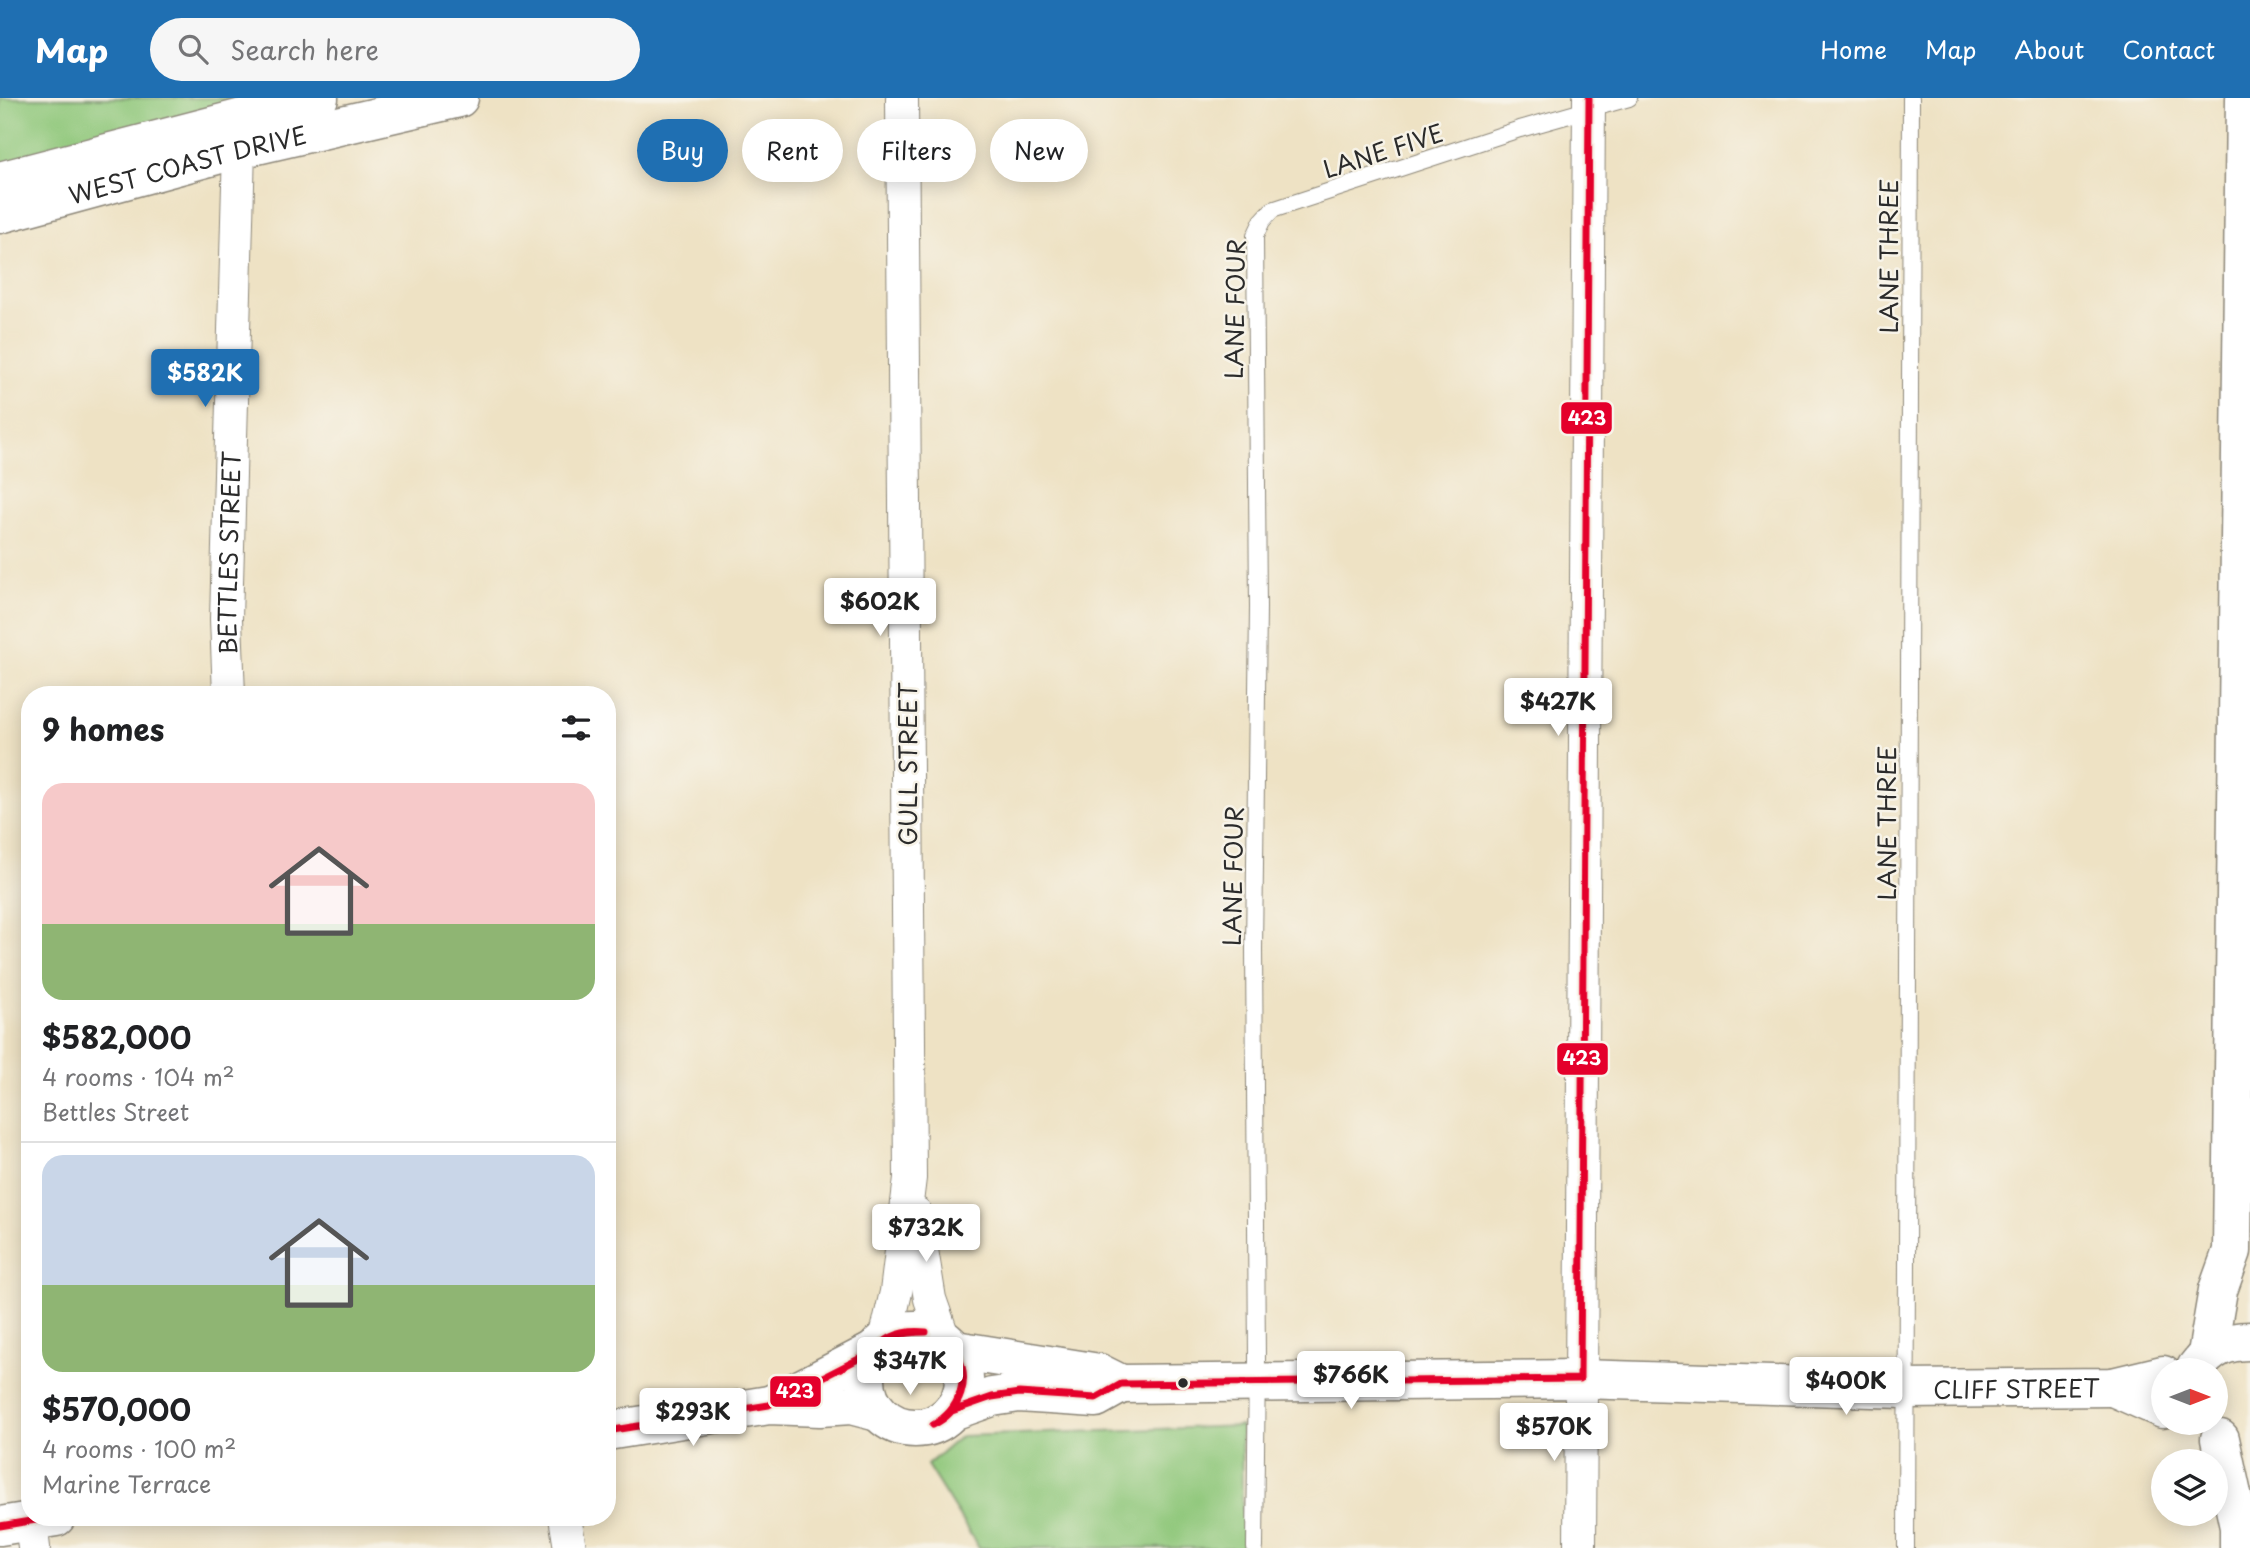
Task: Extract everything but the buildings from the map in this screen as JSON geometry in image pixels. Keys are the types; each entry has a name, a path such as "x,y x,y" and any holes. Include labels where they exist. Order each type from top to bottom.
{"street":[{"name":"WEST COAST DRIVE","path":"0,214 237,134 319,98"},
{"name":"WEST COAST DRIVE","path":"0,181 237,134 458,98"},
{"name":"GULL STREET","path":"880,1346 896,1292 910,1178 902,98"},
{"path":"2192,1358 2232,1251 2245,98"},
{"path":"1580,1548 1589,104"},
{"name":"BETTLES STREET","path":"229,686 226,619 237,134"},
{"name":"GULL STREET","path":"910,1178 930,1299 950,1345"},
{"path":"2232,1251 2250,1284"},
{"path":"769,1405 880,1346 899,1333 914,1330 930,1332 950,1345 962,1365 964,1381 961,1397 952,1411 940,1422 924,1428 907,1428 891,1422 878,1412 870,1398 866,1382 867,1366 880,1346"},
{"name":"CLIFF STREET","path":"2202,1358 2220,1345 2236,1341 2250,1342"},
{"name":"CLIFF STREET","path":"950,1345 1099,1373 1121,1384 1580,1379 1905,1389 2113,1387 2151,1377"},
{"name":"CLIFF STREET","path":"952,1411 992,1397 1020,1393 1096,1398 1121,1384"},
{"name":"CLIFF STREET","path":"2113,1387 2151,1404"},
{"path":"616,1430 769,1405 851,1405 878,1412"},
{"path":"2215,1435 2243,1523"},
{"path":"566,1526 570,1548"}],"lane":[{"name":"LANE FIVE","path":"1272,210 1589,104 1629,98"},
{"name":"LANE THREE","path":"1906,1548 1911,98"},
{"name":"LANE FOUR","path":"1255,1548 1257,1382 1254,950 1258,607 1254,261 1255,236 1272,210"}],"green space":[{"path":"0,98 289,98 0,180"},
{"path":"1241,1426 1243,1548 979,1548 927,1465 961,1436"}],"transit line":[{"name":"423","path":"1580,1379 1589,98"},
{"name":"423","path":"874,1353 884,1342 897,1335 926,1332"},
{"name":"423","path":"874,1353 897,1336 926,1332"},
{"name":"423","path":"616,1430 769,1405 874,1351"},
{"name":"423","path":"933,1425 950,1410 960,1393 962,1373 956,1352"},
{"name":"423","path":"933,1425 951,1412 961,1394 963,1373 956,1352"},
{"name":"423","path":"952,1411 992,1397 1019,1393 1096,1398 1121,1384 1580,1379"},
{"name":"423","path":"0,1526 21,1522"}]}
